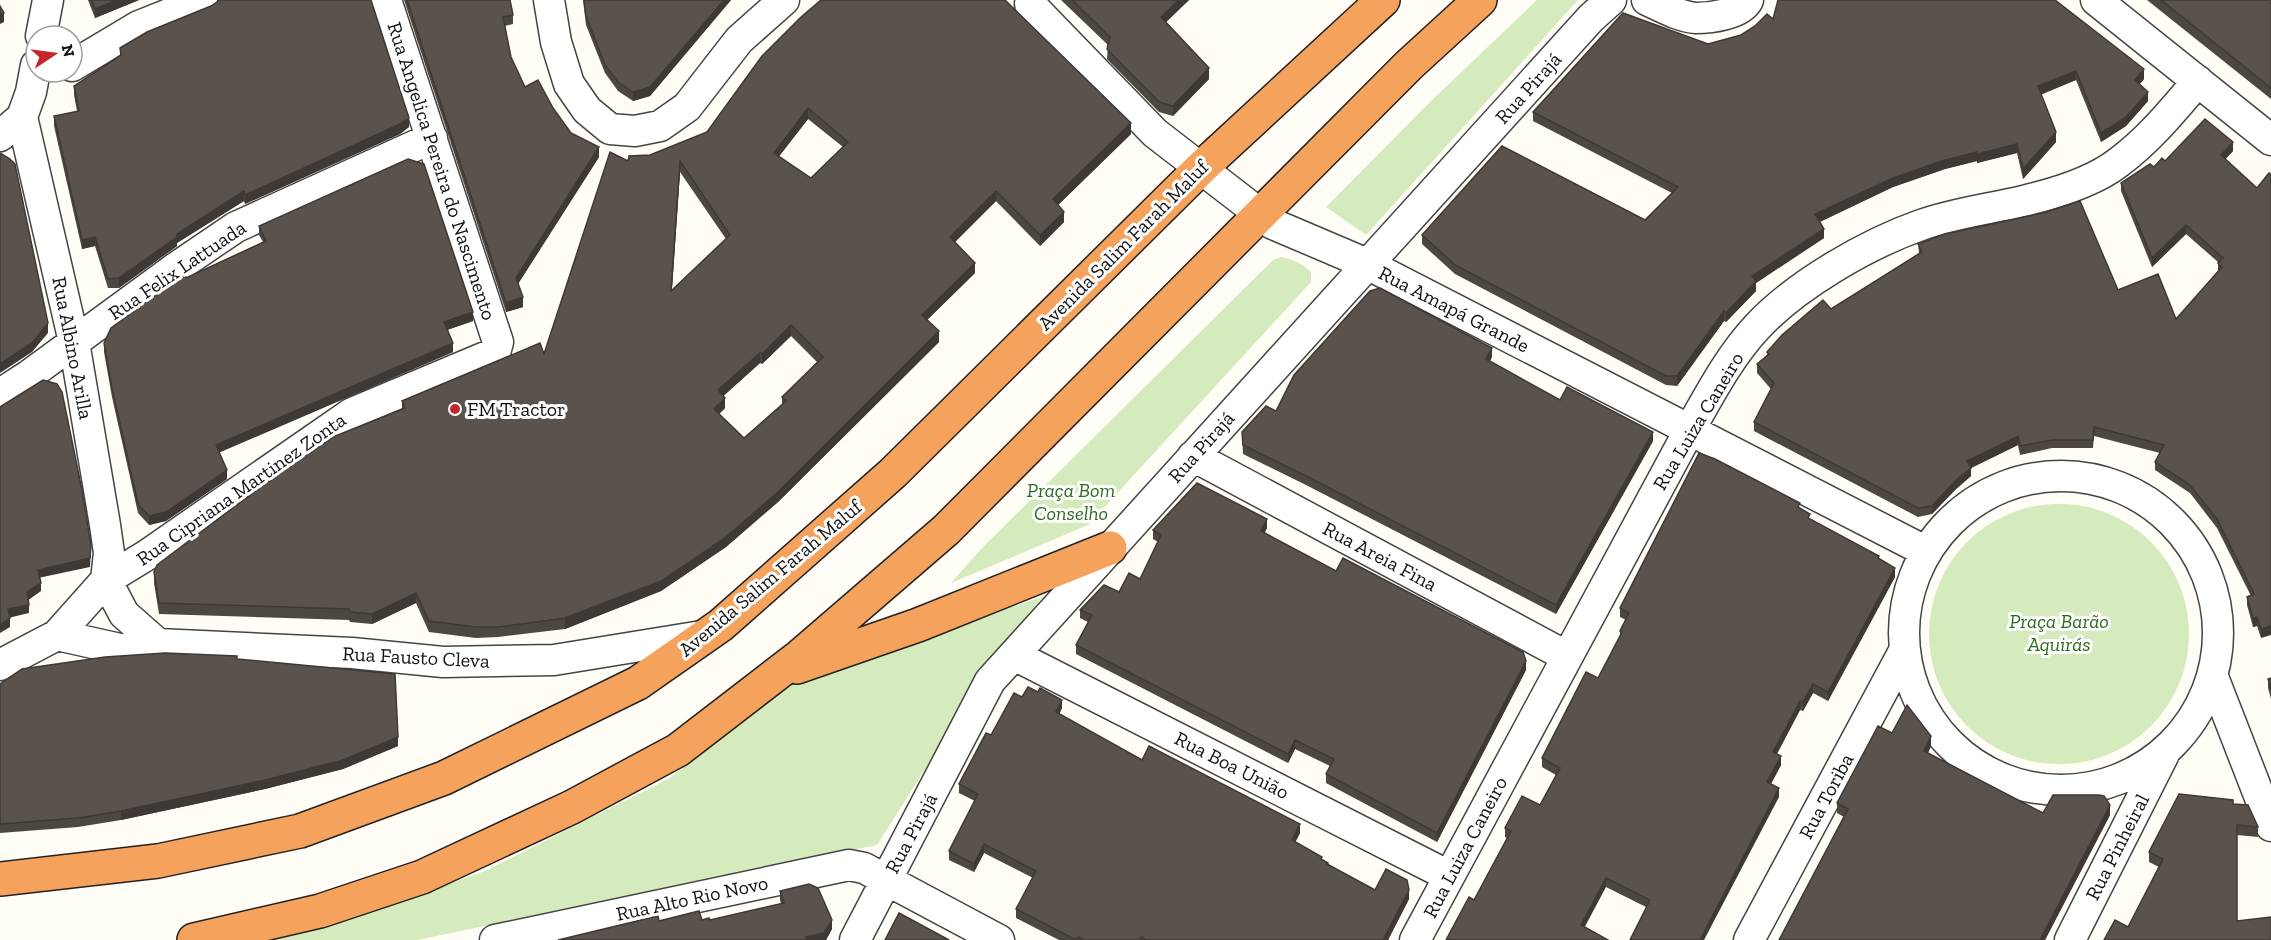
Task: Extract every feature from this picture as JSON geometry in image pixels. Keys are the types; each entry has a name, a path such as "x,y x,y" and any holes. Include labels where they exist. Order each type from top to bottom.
{"highway":[{"name":"Avenida Salim Farah Maluf","path":"0,879 158,861 300,831 444,778 638,683 708,635 894,473 1201,168 1383,0"},
{"path":"194,940 320,911 422,877 572,807 678,750 800,656 946,530 1409,64 1480,0"},
{"path":"775,675 918,626 1110,548"}],"street":[{"path":"43,24 48,0"},
{"path":"84,59 139,26 204,0"},
{"name":"Rua Angelica Pereira do Nascimento","path":"386,0 498,342"},
{"path":"549,0 556,42 569,84 587,110 610,129 635,131 660,126 687,107 739,40 784,0"},
{"name":"Rua Pirajá","path":"855,940 990,681 1591,18 1611,0"},
{"path":"1647,0 1666,9 1696,18 1732,13 1746,5 1748,0"},
{"path":"2096,0 2271,140"},
{"name":"Rua Amapá Grande","path":"1030,4 1155,133 1273,224 1367,264 1925,551"},
{"name":"Rua Luiza Caneiro","path":"1415,940 1690,429 1721,375 1757,327 1790,298 1833,268 1922,224 2024,201 2072,187 2118,164 2158,128 2198,81"},
{"path":"22,103 47,84"},
{"name":"Rua Albino Arilla","path":"22,103 74,342 109,553 106,580"},
{"name":"Rua Felix Lattuada","path":"0,394 174,268 236,227 432,138"},
{"name":"Rua Cipriana Martinez Zonta","path":"0,665 57,635 106,580 147,555 352,412 493,355 498,342"},
{"name":"Rua Areia Fina","path":"1193,456 1566,656"},
{"path":"2051,474 2101,479 2148,500 2185,535 2210,580 2219,630 2213,677 2194,719 2163,754 2122,780 2075,791 2026,788 1981,770 1943,739 1917,699 1904,651 1906,599 1925,551 1958,512 2001,485 2051,474"},
{"path":"106,580 124,614 158,644"},
{"name":"Rua Fausto Cleva","path":"57,635 120,649 158,644 352,653 454,662 554,660 708,635"},
{"name":"Rua Toriba","path":"1749,940 1904,651"},
{"name":"Rua Boa União","path":"1014,655 1449,876"},
{"path":"2213,677 2271,826"},
{"name":"Rua Pinheiral","path":"2070,940 2163,754"},
{"name":"Rua Alto Rio Novo","path":"495,940 562,933 849,865 864,868 999,940"}],"green space":[{"path":"1537,0 1578,0 1366,235 1326,207 1432,100"},
{"name":"Praça Bom Conselho","path":"1281,257 1298,262 1308,269 1311,272 1311,282 1088,525 951,583 982,548 1273,260"},
{"name":"Praça Barão Aquirás","path":"2059,504 2084,507 2109,514 2131,526 2151,542 2167,562 2179,584 2186,609 2189,634 2186,659 2179,684 2167,706 2151,726 2131,742 2109,754 2084,761 2059,764 2034,761 2009,754 1987,742 1967,726 1951,706 1939,684 1932,659 1929,634 1932,609 1939,584 1951,562 1967,542 1987,526 2009,514 2034,507"},
{"path":"1042,597 994,661 877,845 417,940 265,940 352,918 485,871 668,779 801,677"}],"building":[{"path":"92,0 117,0 95,9"},
{"path":"218,0 371,0 409,118 245,195 244,191 177,234 177,237 119,278 108,279 95,237 82,240 54,116 79,111 74,86 84,84 84,79 121,55 120,48 147,32"},
{"path":"407,0 510,0 513,15 503,17 511,57 525,87 538,80 553,108 571,133 599,147 516,278 523,297 506,303"},
{"path":"584,0 724,0 650,87 633,92 618,82 605,65 586,16"},
{"path":"821,0 1005,0 1131,123 1053,199 1064,212 1040,235 996,191 950,237 975,263 922,315 939,331 778,492 726,537 661,581 565,618 498,627 476,627 429,621 416,593 372,614 350,612 349,609 159,603 154,572 157,565 258,489 333,437 405,408 402,401 540,343 544,354 610,152 628,161 629,156 650,155 707,132 762,56","holes":["808,108 848,142 811,178 774,153","680,161 730,235 671,291","791,325 823,357 782,397 786,401 744,438 714,409 725,398 718,390 760,353 762,354"]},
{"path":"1072,0 1179,0 1161,17 1209,68 1173,106 1159,102 1107,49 1110,37"},
{"path":"1778,0 2055,0 2144,69 2135,80 2148,92 2126,117 2101,133 2076,71 2038,86 2056,132 2023,169 2017,144 1977,154 1977,152 1945,160 1893,178 1815,214 1824,229 1752,276 1756,281 1726,313 1724,311 1677,376 1666,376 1455,265 1422,235 1502,146 1645,220 1678,187 1533,112 1623,13 1708,44 1741,35 1767,14 1773,19"},
{"path":"2161,0 2271,0 2271,88"},
{"path":"2205,119 2233,142 2221,155 2257,188 2269,173 2271,174 2271,626 2261,629 2257,617 2253,619 2247,597 2254,594 2217,519 2190,485 2155,462 2164,445 2094,427 2093,440 2052,440 2020,446 2018,436 1967,461 1971,468 1955,481 1932,506 1918,508 1754,422 1774,383 1757,364 1769,354 1767,352 1782,335 1823,300 1831,309 1922,252 1918,244 1945,234 2043,213 2080,201 2118,290 2158,274 2176,319 2222,267 2218,263 2223,258 2186,225 2152,258 2121,183 2150,164 2154,167 2162,158 2165,161"},
{"path":"0,153 15,164 48,323 32,343 0,364"},
{"path":"408,159 424,164 473,312 444,322 453,343 216,445 227,470 166,512 149,516 138,504 112,388 104,343 111,328 185,274 186,278 266,241 259,226"},
{"path":"1380,288 1492,348 1486,359 1560,400 1567,387 1653,432 1556,605 1243,445 1242,432 1266,406 1276,411 1294,375 1370,291"},
{"path":"43,380 57,384 62,392 82,490 91,545 90,558 38,570 41,583 27,592 29,605 8,609 10,618 0,625 0,407"},
{"path":"1699,453 1800,503 1798,507 1810,514 1808,518 1879,556 1878,558 1895,568 1828,692 1813,684 1803,702 1800,701 1773,752 1781,756 1767,782 1779,788 1700,940 1630,940 1650,900 1606,878 1581,925 1608,940 1446,940 1469,897 1474,900 1511,831 1505,828 1522,796 1540,805 1560,768 1542,758 1586,672 1598,678 1622,632 1620,631 1629,613 1620,608"},
{"path":"1197,483 1267,519 1261,531 1336,571 1343,558 1523,652 1526,661 1437,833 1326,774 1334,759 1295,740 1288,754 1076,645 1092,615 1080,610 1104,585 1119,592 1129,573 1140,579 1161,535 1153,530"},
{"path":"165,653 237,656 237,659 395,674 398,737 343,760 265,780 121,811 78,818 0,824 0,684 22,669 105,657"},
{"path":"1028,687 1038,692 1040,688 1062,700 1056,712 1142,760 1149,746 1300,824 1292,840 1322,857 1321,859 1327,864 1375,890 1386,869 1407,880 1409,890 1383,940 1146,940 1142,937 1140,940 1084,940 1078,937 1076,940 1016,909 1036,871 984,844 974,864 949,851 978,794 959,784 986,733 991,735 1014,693 1022,697"},
{"path":"1907,705 1931,736 1924,751 2043,813 2053,795 2099,795 2104,796 2110,805 2040,940 1779,940 1848,809 1837,803 1878,726 1892,733"},
{"path":"2179,794 2233,800 2233,804 2248,805 2258,827 2237,825 2237,921 2271,917 2271,940 2104,940 2115,920 2128,927 2163,859 2149,852"},
{"path":"809,884 818,888 832,920 824,933 806,937 807,940 558,940 658,916 659,921 699,911 702,920 709,918 710,920 784,903 780,891"},
{"path":"899,913 949,940 885,940"}],"place":[{"name":"FM Tractor","path":"455,409"}]}
